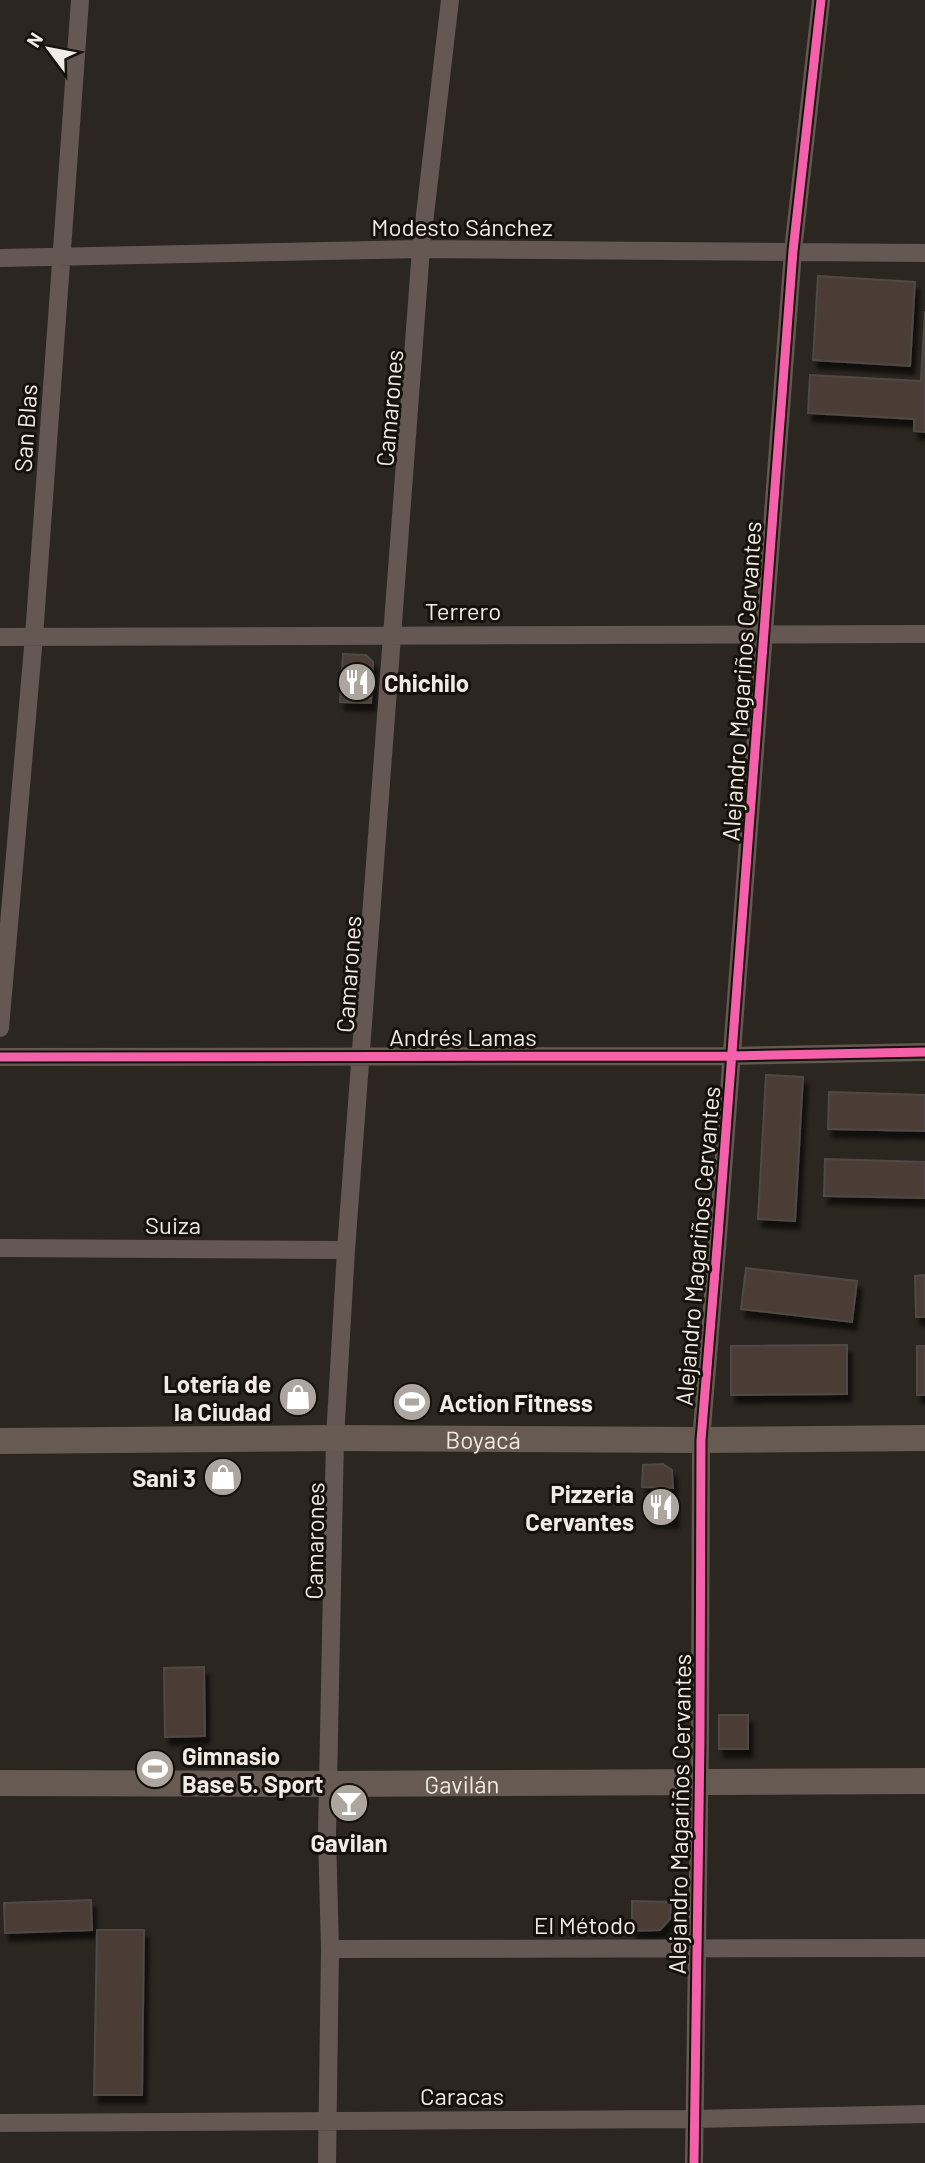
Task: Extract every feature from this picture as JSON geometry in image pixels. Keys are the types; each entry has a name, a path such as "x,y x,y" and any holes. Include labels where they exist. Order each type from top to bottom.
{"street":[{"name":"San Blas","path":"0,1028 34,636 80,0"},
{"name":"Camarones","path":"327,2163 330,1949 327,1834 335,1438 346,1250 421,249 450,0"},
{"name":"Alejandro Magariños Cervantes","path":"694,2163 701,1440 793,251 821,0"},
{"name":"Modesto Sánchez","path":"0,258 421,249 925,253"},
{"name":"Terrero","path":"0,637 925,634"},
{"name":"Andrés Lamas","path":"0,1057 731,1056 925,1052"},
{"name":"Suiza","path":"0,1248 346,1250"},
{"name":"Boyacá","path":"0,1441 925,1438"},
{"name":"Gavilán","path":"0,1783 925,1781"},
{"name":"El Método","path":"330,1949 925,1948"},
{"name":"Caracas","path":"0,2123 693,2119 925,2114"}],"building":[{"path":"818,276 915,282 910,366 813,360"},
{"path":"925,311 925,432 914,431 914,419 808,413 810,375 921,381"},
{"name":"Chichilo","path":"343,654 366,655 373,662 371,703 340,702"},
{"path":"766,1075 803,1077 795,1221 758,1219"},
{"path":"829,1092 925,1095 925,1131 828,1129"},
{"path":"825,1159 925,1162 925,1198 824,1196"},
{"path":"746,1268 857,1281 852,1322 741,1309"},
{"path":"925,1275 925,1317 916,1317 915,1276"},
{"path":"847,1345 847,1394 731,1395 731,1346"},
{"path":"917,1346 925,1346 925,1395 917,1395"},
{"path":"663,1464 672,1470 673,1488 642,1487 643,1465"},
{"name":"Pizzeria Cervantes","path":"647,1494 674,1494 674,1520 647,1519"},
{"path":"204,1667 205,1736 165,1737 164,1668"},
{"path":"719,1715 748,1715 748,1749 719,1749"},
{"path":"91,1900 92,1930 5,1933 4,1903"},
{"path":"632,1901 671,1902 670,1919 660,1930 632,1931"},
{"path":"97,1930 144,1930 142,2095 94,2095"}],"cycle path":[{"path":"694,2163 701,1440 793,251 821,0"},
{"path":"0,1057 731,1056 925,1052"}],"place":[{"name":"Chichilo","path":"357,682"},
{"name":"Lotería de la Ciudad","path":"298,1397"},
{"name":"Action Fitness","path":"412,1402"},
{"name":"Sani 3","path":"223,1477"},
{"name":"Pizzeria Cervantes","path":"661,1507"},
{"name":"Gimnasio Base 5. Sport","path":"155,1769"},
{"name":"Gavilan","path":"349,1803"}]}
